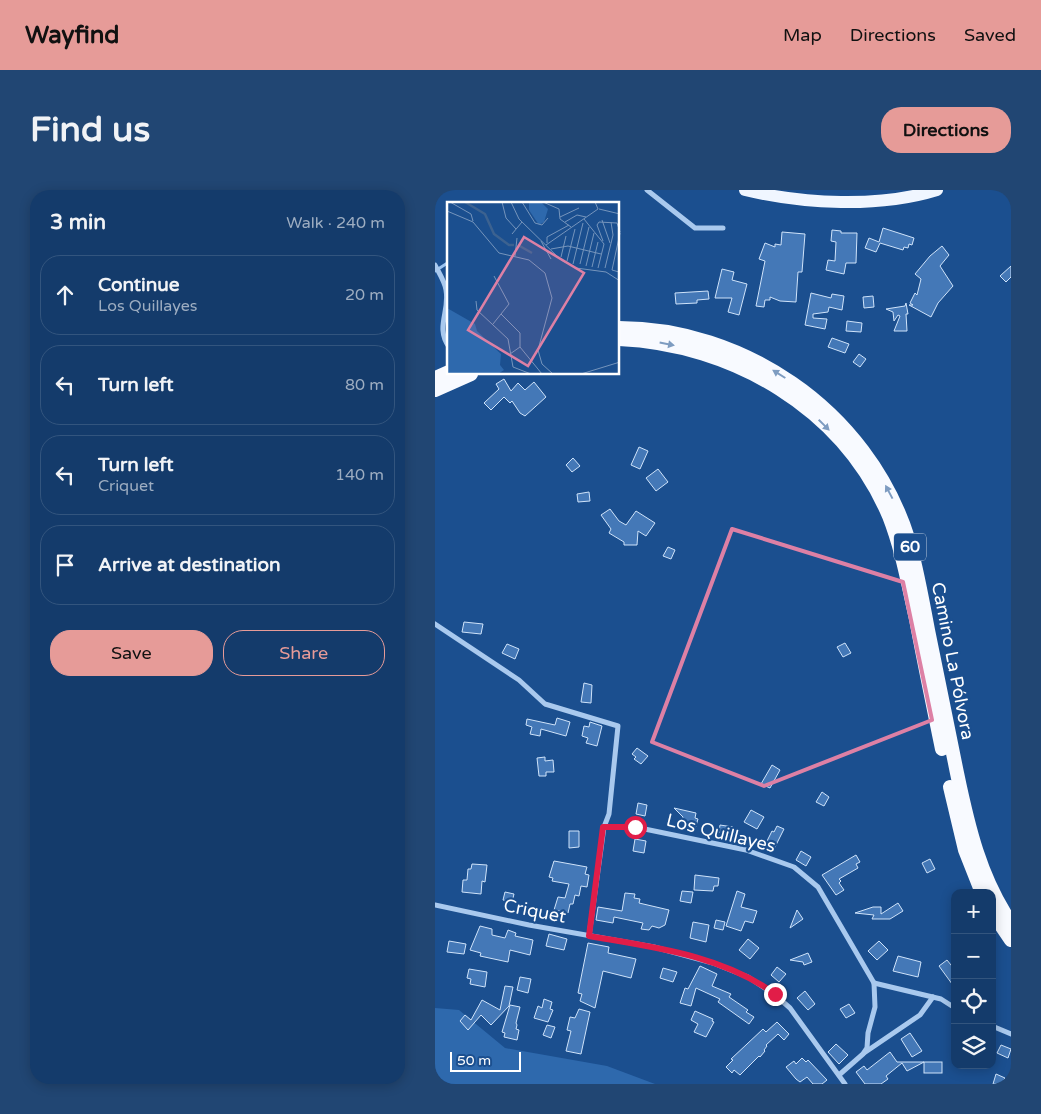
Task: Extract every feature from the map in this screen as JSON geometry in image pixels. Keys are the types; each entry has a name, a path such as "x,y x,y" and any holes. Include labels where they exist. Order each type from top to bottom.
{"highway":[{"name":"Camino La Pólvora","path":"620,328 658,330 693,337 728,348 771,369 798,387 825,410 853,439 874,466 895,504 911,550 962,798 973,841 987,881 1011,923"},
{"name":"Camino La Pólvora","path":"620,339 649,341 684,347 716,357 758,376 793,397 814,415 841,443 867,477 888,515 901,553 957,821 968,859 980,889"},
{"path":"435,378 447,373"},
{"path":"435,390 469,375"},
{"path":"996,918 1011,940"}],"main road":[{"path":"745,190 773,197 798,200 872,201 909,197 937,190"}],"street":[{"path":"647,190 695,228 723,228"},
{"path":"435,266 446,291 441,332 447,344"},
{"path":"435,624 519,680 545,704 618,726 609,814 603,827 589,936"},
{"name":"Los Quillayes","path":"603,827 635,827 746,850 794,867 818,887 874,983 875,1007 868,1033 867,1048 863,1054"},
{"name":"Criquet","path":"435,905 654,947 713,963 757,982 791,1008 845,1084"},
{"path":"874,983 941,999 951,1005"},
{"path":"839,1075 863,1054 920,1015 933,997"},
{"path":"996,1028 1011,1034"}],"highlighted area":[{"path":"732,529 903,582 932,720 764,786 652,742"}],"shaded area":[{"path":"435,1008 459,1010 505,1048 607,1066 655,1084 435,1084"}],"building":[{"path":"883,228 914,238 912,245 909,244 908,248 904,247 903,250 880,243 876,252 865,248 869,238 879,242"},
{"path":"832,230 841,231 841,233 857,233 856,263 846,263 844,274 826,270 828,260 835,261 836,242 831,241"},
{"path":"782,232 805,234 802,272 798,272 796,302 780,301 770,297 770,300 765,300 764,307 756,306 765,261 759,259 765,243 775,247 775,244 781,245"},
{"path":"942,246 949,255 940,266 953,286 938,303 931,317 909,305 913,305 910,303 915,293 917,295 921,279 915,274 930,256"},
{"path":"1011,266 1011,277 1006,282 1000,276"},
{"path":"722,269 734,272 732,280 747,284 739,315 728,312 732,298 715,298"},
{"path":"708,291 709,299 697,300 697,303 676,304 675,293"},
{"path":"811,293 831,298 832,294 844,296 842,310 829,307 828,312 813,314 813,318 827,319 825,329 805,325"},
{"path":"873,296 874,307 864,308 863,297"},
{"path":"906,303 908,314 906,314 907,331 894,331 900,316 898,315 894,321 893,312 886,309 905,306"},
{"path":"847,321 862,323 861,332 846,331"},
{"path":"832,338 849,344 845,353 828,347"},
{"path":"859,354 866,359 860,367 853,362"},
{"path":"504,379 511,391 518,383 525,390 534,382 546,397 525,416 520,413 512,401 510,403 504,397 491,410 484,403 499,389 496,384"},
{"path":"639,447 648,451 640,469 631,465"},
{"path":"573,458 580,466 572,472 566,465"},
{"path":"658,469 668,482 656,491 646,478"},
{"path":"589,492 590,501 578,502 577,494"},
{"path":"610,509 619,521 626,525 636,511 655,523 646,536 638,531 637,545 624,545 624,542 609,533 611,529 601,515"},
{"path":"668,547 675,550 671,559 663,556"},
{"path":"464,622 483,624 481,634 462,632"},
{"path":"845,643 851,653 843,657 837,647"},
{"path":"507,644 519,649 515,659 502,653"},
{"path":"584,683 592,685 591,703 581,702"},
{"path":"557,718 570,722 566,736 541,729 540,736 530,734 532,727 526,725 527,719 555,725"},
{"path":"590,722 602,726 597,746 586,743 588,738 582,736 584,726 589,727"},
{"path":"637,748 648,756 641,764 634,759 636,757 632,754"},
{"path":"545,757 545,761 553,760 554,772 546,772 546,776 539,776 537,758"},
{"path":"772,765 780,770 770,788 761,784"},
{"path":"822,792 829,797 824,806 816,802"},
{"path":"638,803 647,805 645,816 636,814"},
{"path":"674,808 696,813 695,818 698,819 695,829 685,827 686,823 682,822 683,817"},
{"path":"751,810 764,817 757,829 744,822"},
{"path":"720,825 733,827 731,837 719,832"},
{"path":"777,826 784,829 774,849 765,845 772,831 774,832"},
{"path":"569,831 579,831 579,847 569,848"},
{"path":"635,839 646,841 644,853 633,851"},
{"path":"801,851 811,857 806,866 796,860"},
{"path":"856,855 860,862 856,864 858,868 839,879 841,881 839,883 844,890 836,895 822,875"},
{"path":"930,859 935,869 927,873 922,863"},
{"path":"554,861 587,867 585,874 589,875 587,887 581,886 579,896 575,895 568,913 554,910 558,897 565,898 569,884 552,881 553,878 549,877"},
{"path":"472,864 487,865 485,882 482,881 481,894 462,892 463,880 467,880 468,869 471,869"},
{"path":"695,875 719,878 718,886 714,886 713,891 694,890"},
{"path":"682,891 693,892 691,903 680,901"},
{"path":"737,891 745,894 741,907 757,911 753,923 745,921 741,931 726,926"},
{"path":"505,892 514,894 512,902 503,900"},
{"path":"625,893 635,894 634,898 640,899 639,903 669,910 665,925 659,928 652,926 649,930 641,929 643,923 614,917 613,923 596,920 598,907 622,911"},
{"path":"898,903 903,911 890,919 872,919 874,915 855,913 873,907 881,907 881,914"},
{"path":"797,910 803,919 790,928"},
{"path":"716,920 725,922 723,930 714,928"},
{"path":"693,922 709,925 706,942 690,938"},
{"path":"480,926 492,929 492,935 505,938 508,930 516,933 515,936 533,940 530,955 510,950 508,962 480,956 481,953 470,950"},
{"path":"549,934 567,939 564,950 546,946"},
{"path":"748,939 759,948 750,959 739,950"},
{"path":"449,941 466,944 464,954 447,952"},
{"path":"879,941 888,950 877,960 868,951"},
{"path":"588,943 609,947 608,953 636,959 631,978 603,971 595,1008 580,1001 582,994 578,993"},
{"path":"808,953 812,962 804,965 803,962 790,960"},
{"path":"898,956 921,962 918,977 893,971"},
{"path":"947,960 951,965 951,982 939,966"},
{"path":"700,966 717,974 712,986 731,994 729,997 748,1010 746,1012 754,1017 749,1024 718,1002 720,999 696,988 691,1006 680,1003 685,988 688,989"},
{"path":"777,967 786,974 779,982 771,975"},
{"path":"663,968 677,972 673,982 660,978"},
{"path":"469,969 487,972 485,987 470,984 471,979 467,978"},
{"path":"520,977 531,979 528,993 517,990"},
{"path":"505,986 513,987 509,1006 491,1025 481,1015 468,1030 460,1021 465,1015 471,1020 482,1000 500,1010"},
{"path":"805,991 815,1004 808,1010 797,998"},
{"path":"544,999 552,1002 550,1009 553,1010 548,1022 534,1018 538,1006 542,1008"},
{"path":"849,1004 855,1013 846,1018 840,1009"},
{"path":"510,1005 520,1007 516,1023 516,1029 519,1030 517,1040 504,1037 505,1033 502,1032"},
{"path":"579,1009 590,1012 581,1054 566,1051 571,1031 567,1030 570,1017 575,1018"},
{"path":"695,1011 713,1019 712,1021 714,1022 706,1037 694,1032 698,1024 691,1020"},
{"path":"777,1022 789,1034 784,1040 778,1034 766,1045 765,1051 760,1057 740,1075 734,1070 732,1073 726,1067 733,1060 731,1059 763,1029 766,1032"},
{"path":"547,1025 555,1027 551,1038 543,1035"},
{"path":"910,1033 922,1051 912,1057 901,1039"},
{"path":"836,1044 848,1055 839,1064 828,1052"},
{"path":"1001,1045 1011,1049 1008,1058 997,1053"},
{"path":"890,1052 897,1062 924,1062 907,1071 902,1063 886,1076 888,1079 881,1084 865,1084 856,1072 864,1066 867,1070"},
{"path":"802,1058 806,1062 808,1060 827,1080 822,1084 813,1084 807,1077 800,1082 796,1079 786,1067 794,1061 796,1064"},
{"path":"924,1062 942,1062 942,1073 924,1073"},
{"path":"996,1074 1005,1078 1002,1084 993,1084"}],"waterway":[{"path":"435,271 447,263"}],"route":[{"path":"635,827 603,827 589,936 654,947 713,963 748,977 775,994"}]}
